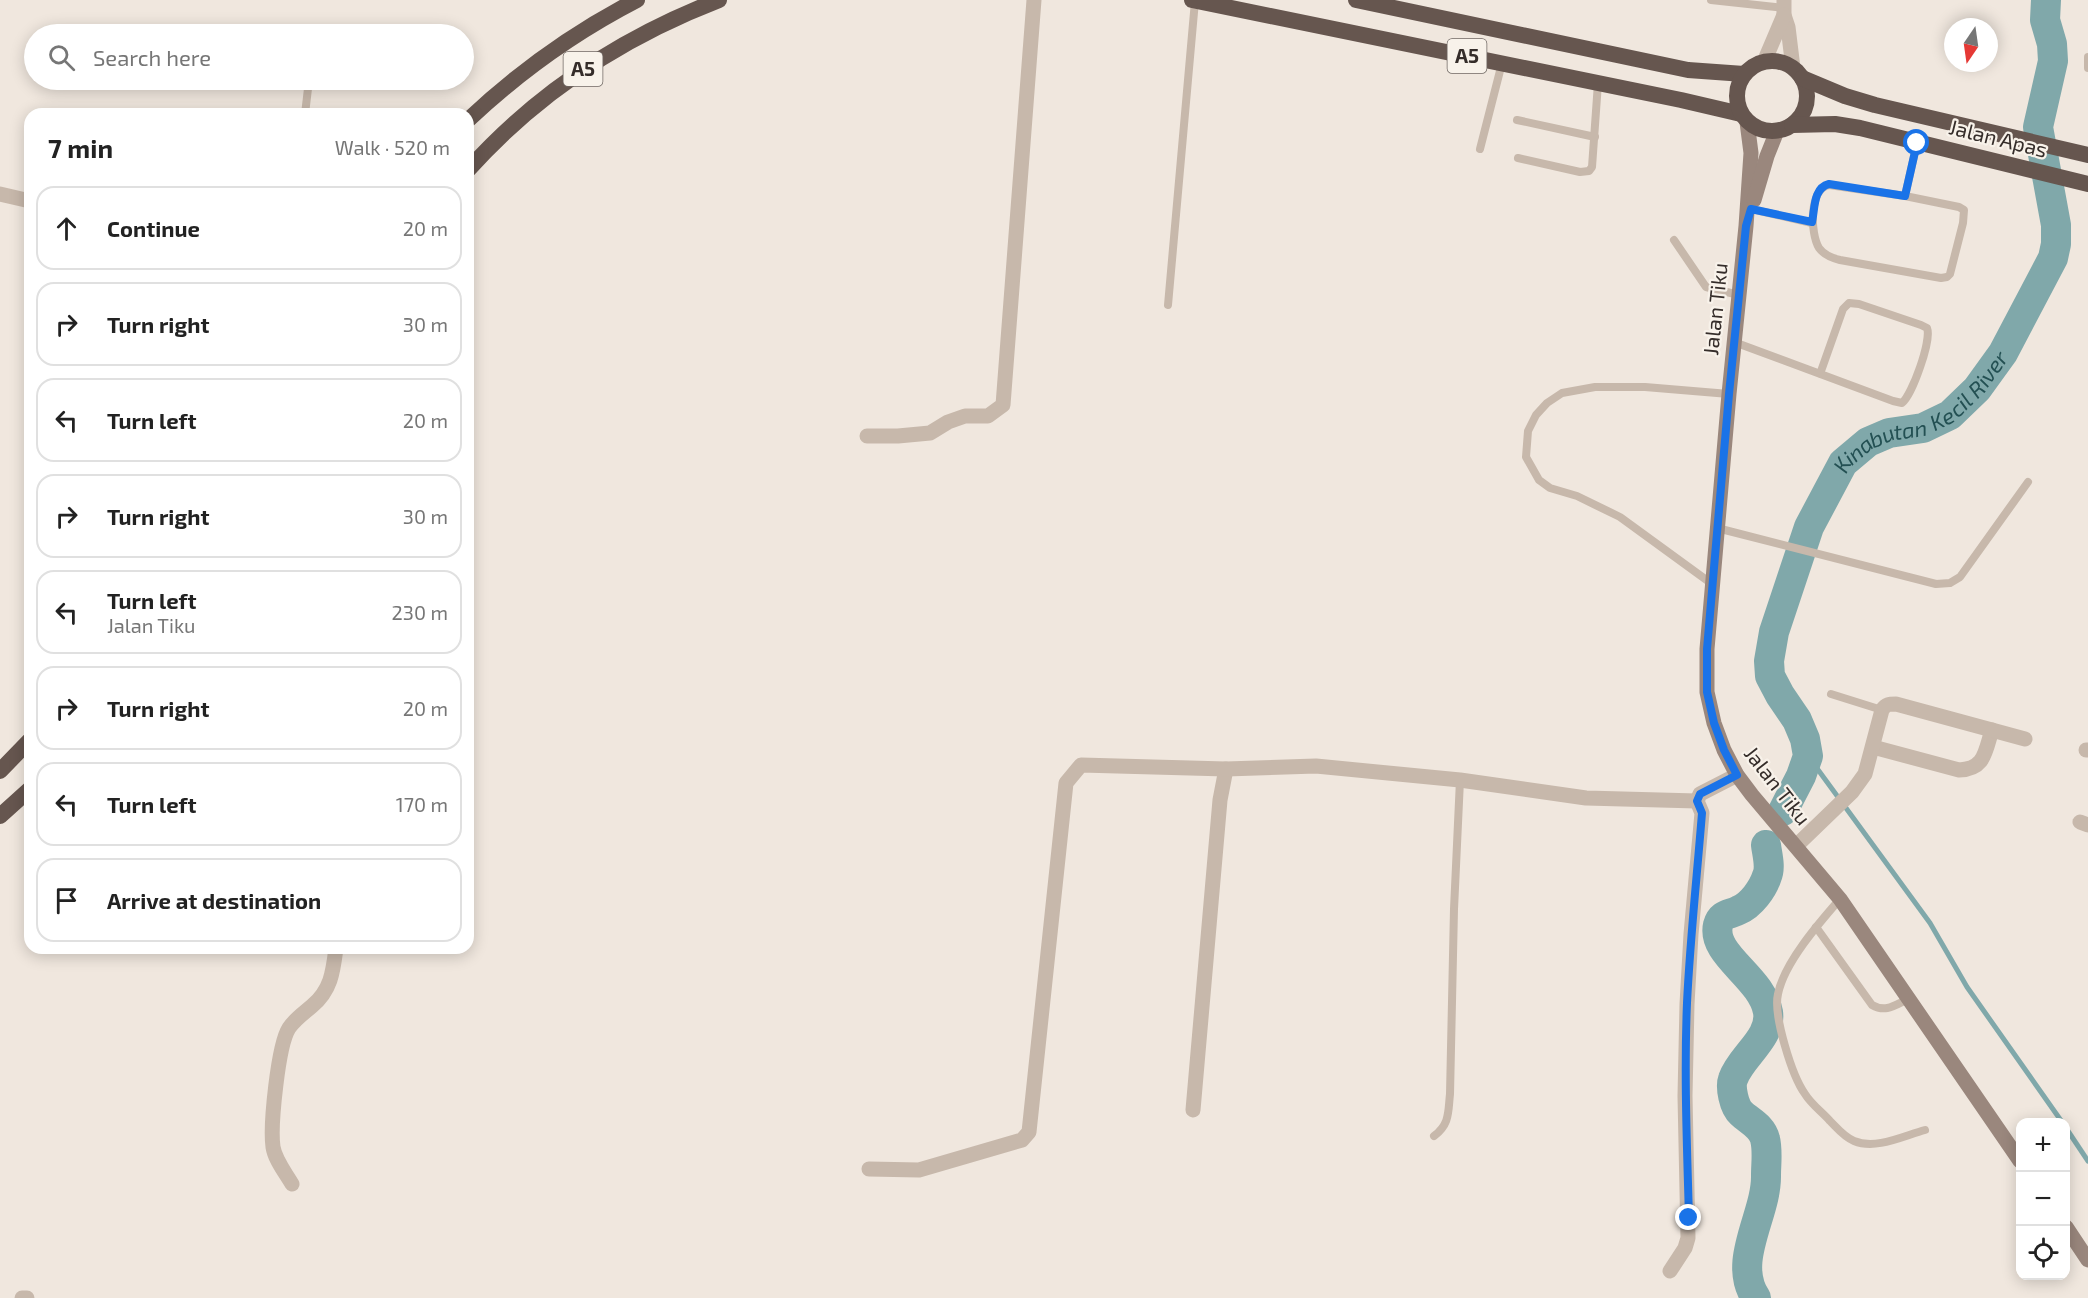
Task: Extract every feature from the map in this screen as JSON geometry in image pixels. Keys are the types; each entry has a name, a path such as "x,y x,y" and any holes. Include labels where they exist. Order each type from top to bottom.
{"highway":[{"name":"A5","path":"474,114 549,52 637,0"},
{"name":"A5","path":"474,163 517,120 601,57 650,29 719,0"},
{"name":"A5","path":"1193,0 1598,83 1744,118 1756,128 1767,131 1785,128"},
{"name":"A5","path":"1356,0 1688,70 1744,74"},
{"path":"1744,118 1737,105 1738,83 1750,69 1764,62 1774,61 1797,73 1807,99 1800,118 1785,128"},
{"name":"Jalan Apas","path":"1797,73 1830,91 1875,105 2088,155"},
{"name":"Jalan Apas","path":"1785,128 1835,124 1860,128 2088,184"},
{"path":"0,771 24,746"},
{"path":"0,816 24,794"}],"main road":[{"name":"Jalan Tiku","path":"1744,118 1750,153 1746,226 1707,649 1707,692 1714,723 1737,775 1840,899 2016,1155"},
{"name":"Jalan Tiku","path":"1746,226 1767,156 1785,128"},
{"path":"2070,1233 2088,1260"}],"street":[{"path":"867,436 930,433 948,422 965,416 988,417 1003,405 1034,0"},
{"path":"1764,62 1784,8"},
{"path":"1784,8 1797,73"},
{"path":"0,194 24,200"},
{"path":"1797,846 1852,792 1865,774 1882,710 1889,704 2025,739"},
{"path":"1873,747 1959,770 1970,770 1979,765 1992,730"},
{"path":"869,1169 919,1170 1022,1140 1029,1132 1066,783 1082,765 1226,769 1316,766 1460,780 1586,798 1697,801"},
{"path":"1193,1110 1220,800 1226,769"},
{"path":"1670,1270 1686,1248 1688,1238 1685,1096 1691,934 1702,813 1697,801 1700,794 1737,775"},
{"path":"292,1184 276,1157 273,1146 281,1051 288,1029 324,995 329,987 335,954"},
{"path":"22,1298 27,1298"}],"lane":[{"path":"1168,305 1193,0"},
{"path":"1711,0 1784,8"},
{"path":"2088,57 2088,68"},
{"path":"1480,149 1502,63"},
{"path":"1518,158 1580,172 1589,171 1592,166 1598,83"},
{"path":"306,108 308,90"},
{"path":"1517,120 1594,137"},
{"path":"1905,196 1917,143"},
{"path":"1837,185 1905,196 1964,210 1952,268 1947,277 1930,276 1831,257 1819,248 1812,232 1812,222 1818,192 1822,186 1837,185"},
{"path":"1751,209 1812,222"},
{"path":"1674,240 1706,287 1739,295"},
{"path":"1734,342 1820,374 1902,403 1906,400 1928,343 1929,332 1921,325 1859,304 1849,303 1843,309 1820,374"},
{"path":"1712,584 1620,517 1576,496 1550,488 1539,480 1526,457 1528,431 1536,415 1547,403 1562,393 1595,387 1645,387 1729,394"},
{"path":"1717,528 1936,584 1950,583 1960,577 2028,482"},
{"path":"1831,694 1882,710"},
{"path":"1434,1136 1443,1129 1448,1118 1450,1094 1454,909 1460,780"},
{"path":"1840,899 1816,927 1786,973 1777,996 1776,1010 1796,1079 1812,1103 1844,1136 1855,1142 1880,1144 1925,1130"},
{"path":"1816,927 1872,1005 1880,1009 1888,1009 1910,998"}],"waterway":[{"name":"Kinabutan Kecil River","path":"1783,811 1801,776 1808,756 1805,739 1797,720 1770,676 1769,661 1774,632 1809,527 1843,463 1868,442 1889,433 1923,428 1950,415 1977,389 2003,353 2053,258 2056,225 2038,127 2053,61 2052,44 2045,20 2046,0"},
{"path":"1808,756 1930,923 1967,987 2059,1118"},
{"name":"Kinabutan Kecil River","path":"1756,1298 1749,1284 1747,1269 1748,1253 1765,1190 1765,1139 1755,1124 1739,1110 1733,1097 1732,1087 1733,1079 1742,1062 1761,1039 1768,1021 1768,1012 1757,988 1722,946 1718,936 1718,925 1724,916 1748,904 1763,886 1769,869 1766,845"},
{"path":"2070,1134 2088,1161"}],"route":[{"path":"1689,1218 1685,1096 1691,934 1702,813 1697,801 1700,794 1708,788 1737,775 1714,723 1707,692 1707,649 1746,226 1751,209 1812,222 1818,192 1822,186 1829,184 1905,196 1917,143"}]}
